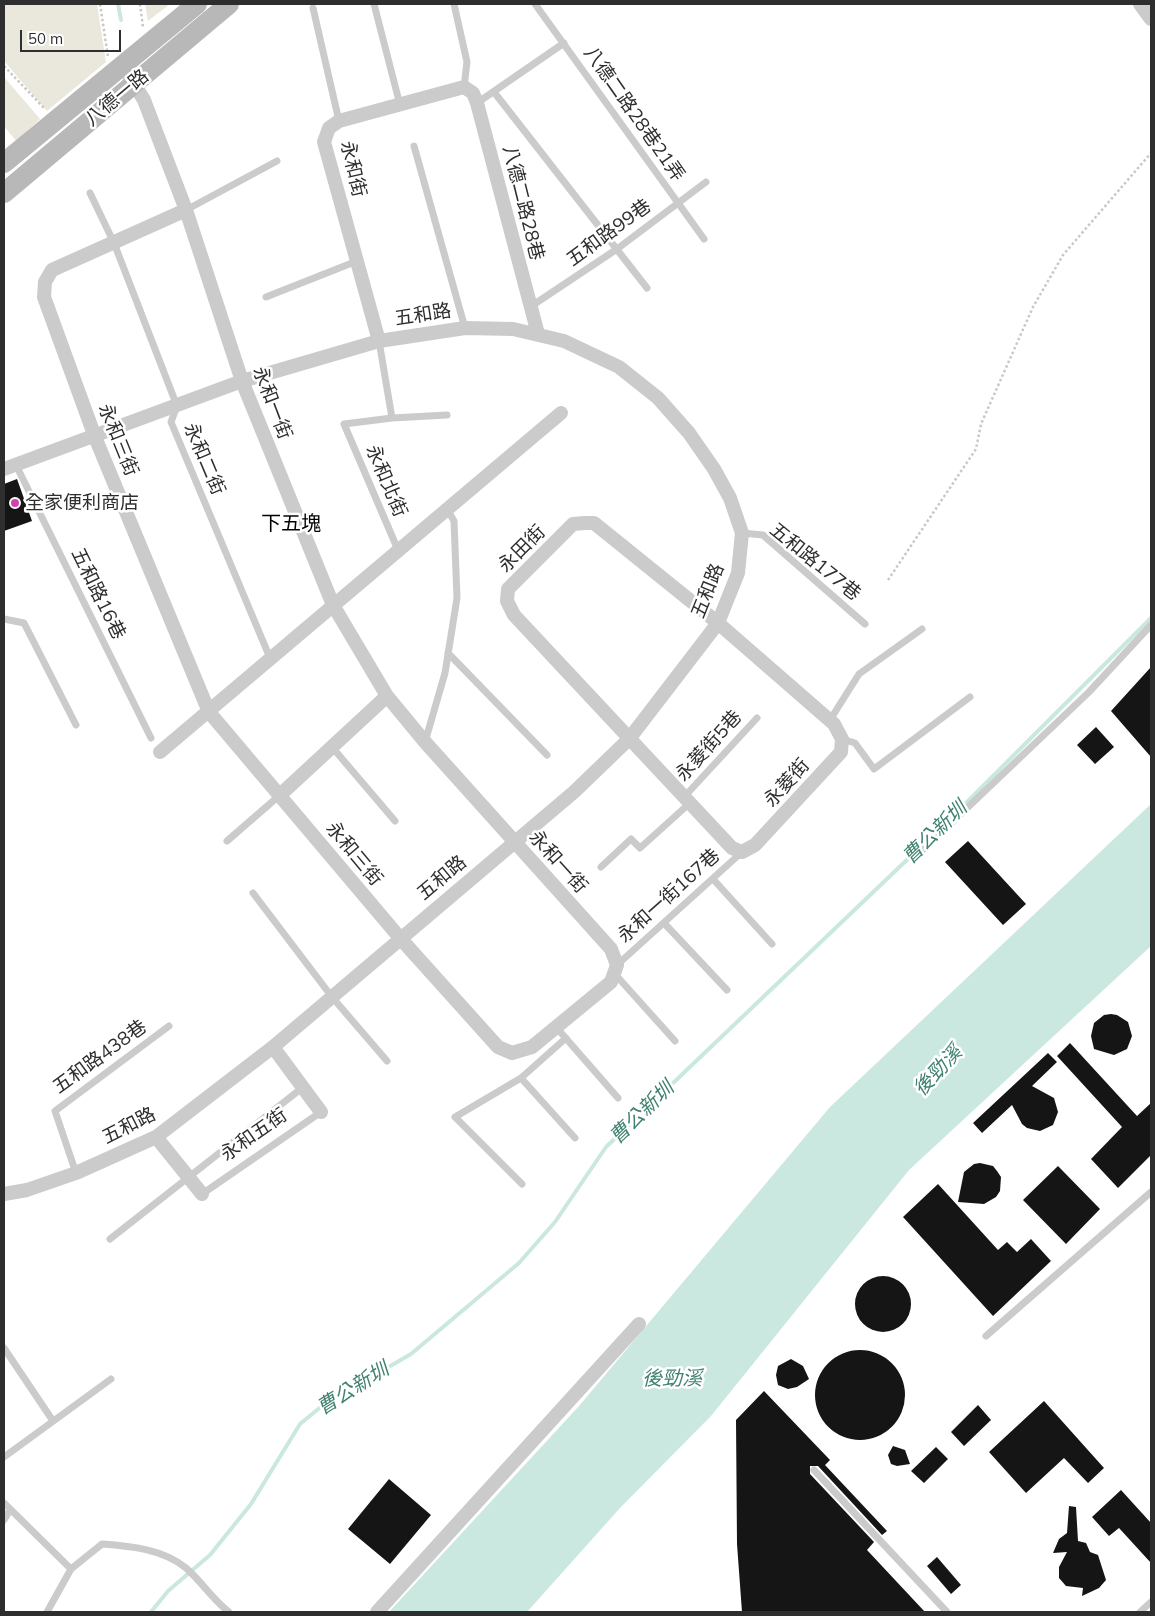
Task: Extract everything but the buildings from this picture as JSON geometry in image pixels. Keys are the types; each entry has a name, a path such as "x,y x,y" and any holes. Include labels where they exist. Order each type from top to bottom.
{"street":[{"name":"八德一路","path":"4,162 197,4"},
{"name":"八德一路","path":"4,192 230,4"},
{"path":"1140,4 1151,19"},
{"name":"永和一街","path":"117,71 135,84 144,100 186,210 242,381 333,606 387,696 425,742 611,949 616,969"},
{"path":"400,105 464,87"},
{"name":"八德二路28巷","path":"464,87 473,92 477,103 538,334"},
{"name":"永和街","path":"379,341 324,142 328,128 339,121 400,105"},
{"path":"114,244 186,210"},
{"name":"永和三街","path":"114,244 52,270 45,282 44,297 95,437 209,712 400,938"},
{"name":"五和路","path":"4,1194 27,1190 76,1172 156,1137 273,1047 574,792 629,739 718,623 738,573 742,533 730,498 714,469 689,433 658,398 619,367 564,341 513,329 465,328 379,341 242,381 10,467"},
{"path":"160,752 561,413"},
{"name":"永田街","path":"629,739 514,615 507,601 508,588 574,524 594,523 718,623"},
{"path":"718,623 830,720 842,739"},
{"path":"280,795 387,696"},
{"path":"629,739 688,799 732,848 742,852"},
{"name":"永菱街","path":"742,852 755,845 841,752 842,739"},
{"path":"400,938 498,1047 512,1053 532,1047 611,982 616,969"},
{"name":"永和五街","path":"273,1047 321,1112"},
{"name":"永和五街","path":"156,1137 202,1194"},
{"path":"377,1612 639,1324"}],"lane":[{"path":"374,4 400,105"},
{"path":"454,4 467,62 464,87"},
{"name":"八德二路28巷21弄","path":"535,4 704,239"},
{"path":"313,8 339,121"},
{"name":"八德二路28巷21弄","path":"477,103 564,43"},
{"path":"494,92 646,288"},
{"path":"414,146 465,328"},
{"path":"186,210 277,162"},
{"name":"五和路99巷","path":"530,308 617,249 706,182"},
{"name":"永和二街","path":"90,193 114,244 176,406 171,422 270,658"},
{"path":"266,297 357,261"},
{"path":"379,341 392,418 447,415"},
{"name":"永和北街","path":"392,418 344,424 398,550"},
{"name":"五和路16巷","path":"10,467 151,738"},
{"path":"425,742 445,673 457,598 454,521 447,509"},
{"name":"五和路177巷","path":"742,533 763,535 865,624"},
{"path":"4,619 24,623 76,725"},
{"path":"924,849 1089,692 1151,625"},
{"path":"830,720 859,674 922,629"},
{"path":"448,653 547,755"},
{"path":"842,739 855,743 874,769 970,697"},
{"name":"永菱街5巷","path":"601,867 631,839 640,848 688,799 757,718"},
{"path":"332,747 395,821"},
{"path":"227,841 280,795"},
{"name":"永和一街167巷","path":"616,969 742,852"},
{"path":"713,879 772,944"},
{"path":"253,893 332,997 387,1062"},
{"path":"664,923 727,990"},
{"path":"616,969 675,1041"},
{"name":"五和路438巷","path":"76,1172 55,1111 169,1026"},
{"path":"556,1027 618,1098"},
{"path":"522,1184 455,1117 521,1078 566,1038"},
{"path":"521,1078 575,1138"},
{"name":"永和五街","path":"110,1239 302,1088"},
{"name":"永和五街","path":"202,1194 321,1112"},
{"path":"986,1336 1151,1192"},
{"path":"4,1348 53,1421"},
{"path":"4,1457 111,1379"},
{"path":"814,1470 948,1612"},
{"path":"4,1503 71,1569"},
{"path":"4,1520 10,1510"},
{"path":"47,1612 71,1569 102,1544 127,1546 160,1554 185,1567 229,1612"},
{"path":"1140,1612 1151,1602"}],"path":[{"path":"100,4 117,71"},
{"path":"4,66 56,120"},
{"path":"888,580 976,449 981,424 1021,334 1033,308 1063,255 1151,153"}],"shaded area":[{"path":"6,4 97,4 106,62 47,111 4,61 4,6"},
{"path":"145,4 170,4 148,21"},
{"path":"4,77 40,119 16,141 4,126"}],"water":[{"name":"後勁溪","path":"1151,804 1151,946 909,1170 711,1416 620,1508 527,1612 389,1612 579,1406 830,1107"}],"waterway":[{"path":"118,4 121,20"},
{"name":"曹公新圳","path":"151,1612 168,1591 210,1555 251,1504 300,1424 323,1405 411,1354 519,1263 555,1222 606,1147 955,814 1151,618"}],"place":[{"name":"全家便利商店","path":"15,503"}],"district":[{"name":"下五塊","path":"291,524"}]}
